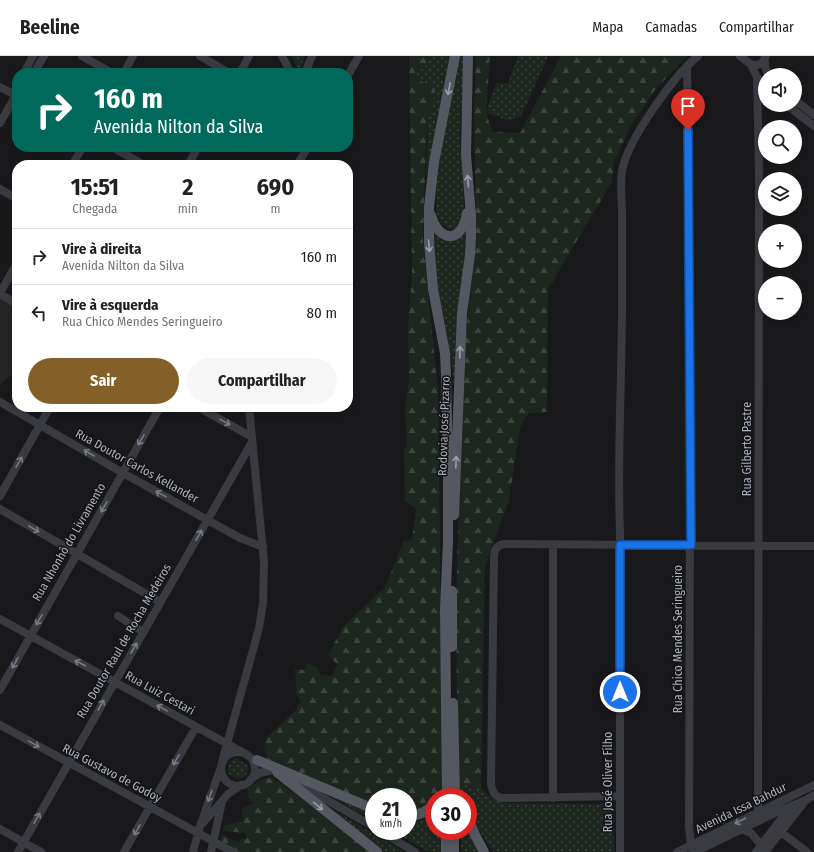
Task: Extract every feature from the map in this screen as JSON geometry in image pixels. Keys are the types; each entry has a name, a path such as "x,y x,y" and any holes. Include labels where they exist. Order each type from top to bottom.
{"main road":[{"name":"Rodovia José Pizarro","path":"447,788 445,617 448,542 446,376 444,353 433,289 429,243 429,207 434,162 455,56"},
{"name":"Rodovia José Pizarro","path":"451,788 454,781 452,560 462,313 470,255 471,216 466,155 468,56"},
{"path":"429,207 436,228 446,235 451,236 458,234 464,226 470,199"},
{"path":"250,756 365,805"},
{"path":"274,771 376,852"},
{"path":"454,781 457,788"},
{"path":"477,839 484,852"},
{"path":"446,840 446,852"},
{"path":"454,840 454,852"}],"street":[{"path":"27,68 33,56"},
{"path":"37,68 44,56"},
{"path":"82,56 103,68"},
{"path":"127,68 133,56"},
{"path":"200,56 221,68"},
{"path":"243,68 249,56"},
{"path":"282,56 288,68"},
{"path":"307,68 312,56"},
{"path":"352,68 359,56"},
{"name":"Rua José Oliver Filho","path":"620,852 620,410 622,354 622,171 634,140 645,122 687,66 698,56"},
{"path":"745,59 758,65 765,58"},
{"path":"765,58 766,68"},
{"path":"745,59 757,77"},
{"name":"Rua Chico Mendes Seringueiro","path":"687,66 690,226 691,545 689,827 693,850"},
{"name":"Rua Gilberto Pastre","path":"757,77 759,173 758,816"},
{"path":"0,87 12,91"},
{"path":"0,123 12,98"},
{"path":"802,106 814,115"},
{"path":"796,112 814,126"},
{"path":"121,152 135,160"},
{"path":"0,189 12,196"},
{"path":"12,272 0,294 12,301"},
{"name":"Rua Doutor Carlos Kellander","path":"0,402 12,409"},
{"name":"Rua Doutor Carlos Kellander","path":"17,412 240,538 263,547"},
{"path":"0,496 47,412"},
{"name":"Rua Nhonhô do Livramento","path":"0,690 157,412"},
{"path":"206,412 252,439"},
{"path":"193,852 222,764 260,622 264,585 264,562 249,412"},
{"name":"Rua Doutor Raul de Rocha Medeiros","path":"18,852 252,439"},
{"path":"0,509 160,602"},
{"path":"620,796 502,798 496,796 493,792 491,784 494,558 496,548 504,544 814,546"},
{"path":"553,798 554,545"},
{"path":"118,616 143,632"},
{"name":"Rua Luiz Cestari","path":"0,619 196,727 228,743 274,771 307,788 365,822"},
{"name":"Rua Gustavo de Godoy","path":"0,725 150,807 199,830 213,841 233,852"},
{"path":"124,852 196,727"},
{"path":"239,752 250,756 255,768 254,773 247,782 235,785 226,781 221,772 222,764 229,754 239,752"},
{"path":"199,830 228,794 260,773 274,771"},
{"name":"Avenida Issa Bahdur","path":"693,850 814,785"},
{"path":"777,830 801,792"},
{"path":"741,829 751,833 761,850 777,830 806,800 814,795"},
{"path":"211,852 222,800"},
{"name":"Avenida Issa Bahdur","path":"678,852 693,850 741,829 758,816 806,800"},
{"path":"0,829 41,852"},
{"path":"777,830 807,852"},
{"path":"395,840 415,852"}],"shaded area":[{"path":"0,298 12,304 12,374 0,385"}],"green space":[{"path":"291,56 305,56 301,68 298,68"},
{"path":"409,56 429,56 425,68 415,72 420,81 435,88 434,102 428,121 426,139 423,242 438,390 443,788 425,788 425,807 417,812 417,788 365,788 365,802 267,760 264,746 267,737 295,711 301,701 297,696 295,669 304,670 307,663 317,667 321,675 332,676 337,664 328,655 343,627 385,587 404,541 412,540 416,509 404,500 404,449 407,446 405,408 409,381 408,327 412,275"},
{"path":"429,56 450,56 426,176 428,121 434,102 435,88 420,81 415,72 425,68"},
{"path":"459,56 465,56 460,137 464,206 460,221 455,228 449,230 441,223 436,212 436,200 439,159"},
{"path":"476,56 490,56 486,112 492,132 520,133 561,56 687,56 655,90 631,126 614,162 612,182 548,289 547,412 529,413 520,427 509,500 485,566 481,789 458,783 456,616 464,352 476,238 474,111"},
{"path":"518,56 548,57 521,116 509,121 486,112 496,83 508,83"},
{"path":"433,232 441,239 446,241 454,241 459,239 467,232 454,387 450,351 438,289"},
{"path":"236,758 249,768 246,775 241,778 229,774 229,764"},
{"path":"271,778 276,780 372,852 238,852 221,842 222,835 239,843 241,839 247,839 245,833 223,831 224,825 244,821 241,810 246,806 254,804 249,799 247,789 262,779"},
{"path":"458,783 481,789 493,799 504,803 606,804 613,813 614,852 494,852 477,826 477,788 460,788"},
{"path":"328,793 365,809 365,816 335,799"},
{"path":"330,811 339,813 365,829 365,839"},
{"path":"425,814 425,840 441,840 441,852 429,852 408,840 417,840 417,817"},
{"path":"367,840 384,840 404,852 382,852"},
{"path":"461,840 474,840 481,852 461,852"}],"route":[{"path":"620,692 620,545 691,545 690,226 688,130"}]}
